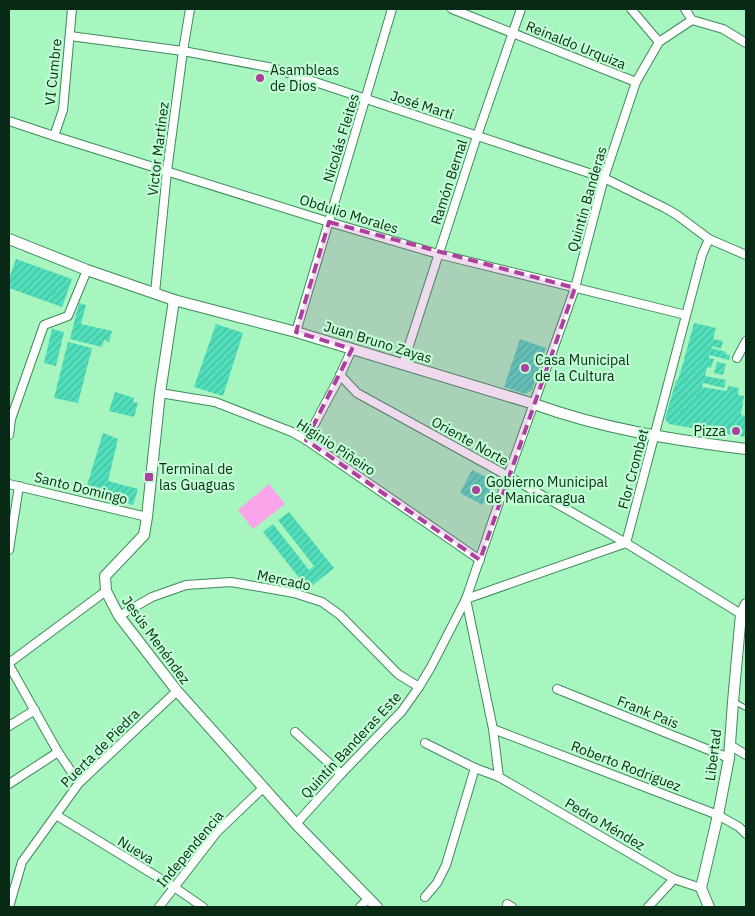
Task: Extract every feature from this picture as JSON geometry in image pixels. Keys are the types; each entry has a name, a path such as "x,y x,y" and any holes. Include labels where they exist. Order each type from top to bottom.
{"street":[{"name":"VI Cumbre","path":"54,136 63,110 72,9"},
{"name":"Victor Martínez","path":"155,293 167,171 190,9"},
{"name":"Nicolás Fleites","path":"296,332 392,9"},
{"name":"Reinaldo Urquiza","path":"452,9 636,82"},
{"name":"Ramón Bernal","path":"403,364 477,136 521,9"},
{"path":"630,9 660,42"},
{"path":"685,9 692,20 723,29 746,43"},
{"name":"Quintín Banderas","path":"534,404 575,288 604,178 636,82 660,42 692,20"},
{"name":"José Martí","path":"70,36 183,51 273,68 604,178 665,208 709,239 746,255"},
{"name":"Obdulio Morales","path":"9,121 329,222 438,254 686,315"},
{"name":"Juan Bruno Zayas","path":"9,239 87,270 174,300 296,332 565,415 655,435 746,448"},
{"name":"Flor Crombet","path":"626,543 702,255 709,239"},
{"path":"9,435 11,419 44,325 68,316 87,270"},
{"name":"Jesús Menéndez","path":"174,300 160,393 144,536 105,576 106,591 119,616 177,691 296,824 377,907"},
{"path":"736,358 746,341"},
{"path":"306,440 352,349"},
{"name":"Oriente Norte","path":"340,376 356,393 626,543 744,616"},
{"name":"Higinio Piñeiro","path":"160,393 215,402 292,432 480,560"},
{"name":"Quintín Banderas Este","path":"296,824 402,711 431,667 466,599 534,404"},
{"name":"Santo Domingo","path":"9,484 147,517"},
{"path":"9,550 18,486"},
{"path":"499,777 494,729 466,599 626,543"},
{"name":"Mercado","path":"119,616 152,597 186,585 231,582 294,593 322,602 328,606 398,674 419,687"},
{"path":"78,783 58,752 9,664 106,591"},
{"name":"Libertad","path":"702,888 729,758 733,702 746,604"},
{"name":"Frank Pais","path":"557,689 729,758"},
{"name":"Puerta de Piedra","path":"9,907 22,862 78,783 177,691"},
{"path":"9,726 35,710"},
{"name":"Roberto Rodriguez","path":"494,729 718,815 739,827 746,834"},
{"path":"295,732 341,774"},
{"name":"Pedro Méndez","path":"425,743 475,768 499,777 674,879 702,888"},
{"path":"730,745 746,755"},
{"path":"9,784 58,752"},
{"path":"425,897 437,883 446,865 475,768"},
{"name":"Independencia","path":"159,907 217,832 264,788"},
{"name":"Nueva","path":"56,815 174,887 203,907"},
{"path":"648,907 674,879"},
{"path":"702,888 709,907"},
{"path":"360,907 368,899"}],"lane":[{"path":"733,702 746,708"}],"highlighted area":[{"path":"329,222 575,288 480,560 306,440 352,349 296,332"}],"shaded area":[{"path":"269,484 285,504 253,529 238,510"}],"building":[{"path":"16,259 72,279 62,307 9,288 9,279"},
{"path":"79,303 86,305 81,324 112,331 109,342 104,340 102,347 70,339"},
{"path":"694,323 716,328 713,339 723,341 721,349 712,346 711,348 730,355 729,360 709,355 709,358 714,359 711,368 707,367 705,376 726,380 724,388 703,383 702,387 727,391 728,386 739,388 738,395 744,396 741,415 746,416 746,437 669,424 665,419"},
{"path":"216,324 243,333 223,396 194,387"},
{"path":"52,329 64,332 56,366 44,363"},
{"name":"Casa Municipal de la Cultura","path":"520,339 546,348 532,390 525,394 504,387"},
{"path":"68,342 92,348 78,403 54,398"},
{"path":"717,362 726,364 723,375 714,373"},
{"path":"115,392 134,398 133,402 138,403 134,417 109,411"},
{"path":"103,433 118,439 108,481 138,489 133,505 85,492"},
{"name":"Gobierno Municipal de Manicaragua","path":"472,470 490,479 493,486 483,505 460,493"},
{"path":"289,512 334,568 308,589 263,532 273,524 309,570 314,566 278,520"}],"place":[{"name":"Asambleas de Dios","path":"260,78"},
{"name":"Casa Municipal de la Cultura","path":"525,368"},
{"name":"Pizza","path":"736,431"},
{"name":"Terminal de las Guaguas","path":"149,477"},
{"name":"Gobierno Municipal de Manicaragua","path":"476,490"}]}
